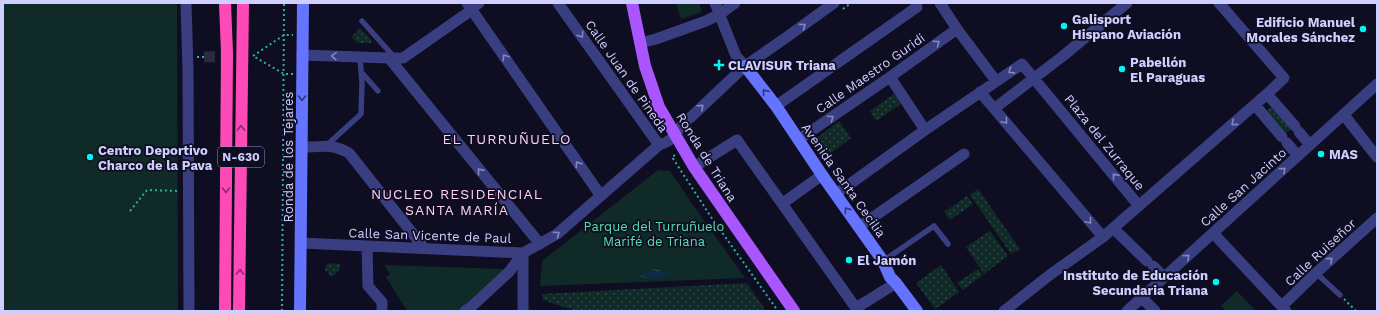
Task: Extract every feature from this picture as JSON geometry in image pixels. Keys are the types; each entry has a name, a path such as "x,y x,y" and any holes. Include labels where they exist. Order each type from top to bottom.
{"highway":[{"name":"N-630","path":"225,311 226,3"},
{"name":"N-630","path":"239,311 243,3"}],"main road":[{"name":"Ronda de Triana","path":"632,3 645,66 659,108 694,167 794,311"}],"street":[{"path":"186,3 188,70 189,311"},
{"name":"Ronda de los Tejares","path":"300,311 303,3"},
{"name":"Calle Juan de Pineda","path":"558,3 659,145"},
{"path":"715,3 736,56 745,66"},
{"path":"640,43 656,39 706,21 720,14 735,3"},
{"path":"524,311 523,253 557,234 659,145 666,143 676,136 680,126 685,120 745,66 834,3"},
{"path":"836,194 927,128 943,121 996,81 957,29 940,3"},
{"path":"995,108 1063,56 1127,3"},
{"path":"1140,206 1284,78 1219,3"},
{"path":"302,55 403,58 466,14 472,5 601,196"},
{"path":"776,106 916,6"},
{"name":"Calle Maestro Guridi","path":"798,140 957,29"},
{"path":"392,58 540,244"},
{"name":"Plaza del Zurraque","path":"996,81 1022,64 1140,206 1103,237 1049,270 1004,311"},
{"name":"Avenida Santa Cecilia","path":"745,66 776,106 822,175 883,261 890,277 896,282 917,311"},
{"path":"890,77 927,128"},
{"name":"Calle San Jacinto","path":"1127,311 1377,84"},
{"path":"980,92 1103,237"},
{"path":"1267,94 1310,145"},
{"path":"1255,105 1298,156"},
{"path":"1344,115 1377,157"},
{"path":"694,167 738,140 857,309 896,282"},
{"path":"302,147 327,145 338,147 349,153 424,248"},
{"path":"859,227 964,154"},
{"path":"783,204 822,175"},
{"name":"Calle Ruiseñor","path":"1284,309 1316,273 1377,218"},
{"path":"1113,228 1164,277"},
{"path":"1213,233 1284,309"},
{"name":"Calle San Vicente de Paul","path":"301,244 523,253"},
{"path":"367,246 368,286 382,302 382,311"},
{"name":"Calle San Vicente de Paul","path":"464,311 470,308 509,272 523,253"},
{"path":"1142,297 1155,311"}],"lane":[{"path":"362,21 392,58"},
{"path":"327,145 361,114 360,57"},
{"path":"361,72 378,91"},
{"path":"883,261 934,226 948,244"},
{"path":"1316,273 1340,295"}],"path":[{"path":"282,311 284,3"},
{"path":"302,36 284,35 253,56 284,74 302,73"},
{"path":"674,155 672,156 711,217 778,311"},
{"path":"130,211 147,190 189,191"},
{"path":"1340,295 1356,311"}],"green space":[{"name":"Centro Deportivo Charco de la Pava","path":"3,3 177,3 178,311 3,311"},
{"path":"676,3 699,3 702,12 681,19"},
{"path":"360,28 372,41 371,43 358,43 351,37"},
{"path":"894,94 901,104 876,121 870,111"},
{"path":"1273,105 1292,128 1285,134 1265,112"},
{"path":"839,121 851,138 827,156 815,139"},
{"name":"Parque del Turruñuelo Marifé de Triana","path":"658,170 670,171 745,278 540,286 542,261"},
{"path":"978,189 1020,249 1011,254 970,195"},
{"path":"967,196 973,204 950,220 944,212"},
{"path":"990,231 1008,256 984,274 966,247"},
{"path":"327,263 340,264 340,270 332,277 325,270"},
{"path":"384,265 507,269 466,307 458,311 407,311 386,277 390,274"},
{"path":"941,265 959,292 935,309 916,283"},
{"path":"978,269 983,275 963,290 957,283"},
{"path":"747,283 766,311 576,311 543,300 542,294"},
{"path":"1237,291 1256,311 1226,311 1221,306"}],"water":[{"path":"655,269 666,272 674,271 663,277 646,278 652,273 644,278 640,276"}],"tunnel":[{"path":"204,57 253,56"}],"place":[{"name":"Galisport Hispano Aviación","path":"1064,26"},
{"name":"Edificio Manuel Morales Sánchez","path":"1363,29"},
{"name":"CLAVISUR Triana","path":"719,65"},
{"name":"Pabellón El Paraguas","path":"1122,69"},
{"name":"MAS","path":"1321,154"},
{"name":"Centro Deportivo Charco de la Pava","path":"90,157"},
{"name":"El Jamón","path":"849,260"},
{"name":"Instituto de Educación Secundaria Triana","path":"1216,282"}],"district":[{"name":"EL TURRUÑUELO","path":"507,139"},
{"name":"NUCLEO RESIDENCIAL SANTA MARÍA","path":"457,202"}]}
